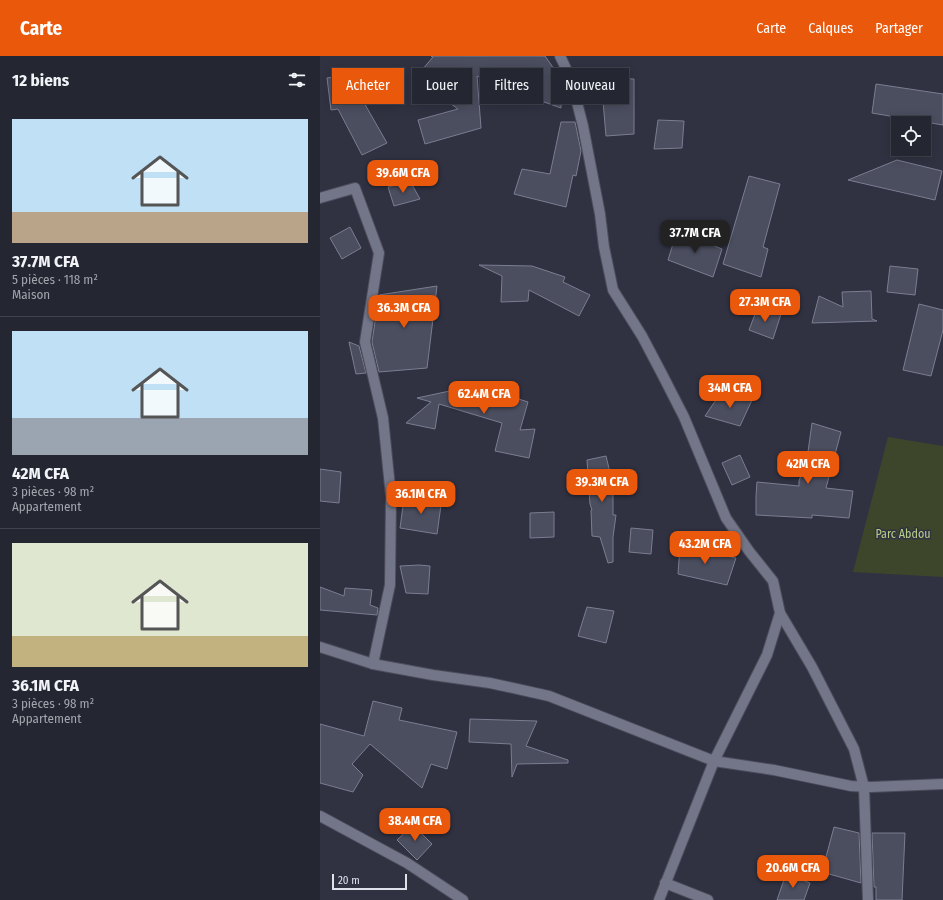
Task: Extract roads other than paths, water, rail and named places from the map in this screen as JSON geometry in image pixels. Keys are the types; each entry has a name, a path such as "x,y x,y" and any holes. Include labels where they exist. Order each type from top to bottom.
{"street":[{"path":"560,56 571,79 583,126 595,186 604,247 614,290 642,336 678,405 726,518 749,551 773,581 780,613 812,667 854,749 864,787 868,900"},
{"path":"320,198 354,188 379,253 365,342 383,418 391,505 390,585 373,664"},
{"path":"659,900 714,761 767,655 780,613"},
{"path":"320,647 373,664 433,675 490,683 549,696 714,761 774,770 851,786 864,787 943,784"},
{"path":"320,816 407,863 463,900"},
{"path":"665,883 708,900"}],"park label":[{"name":"Parc Abdou","path":"903,534"}]}
